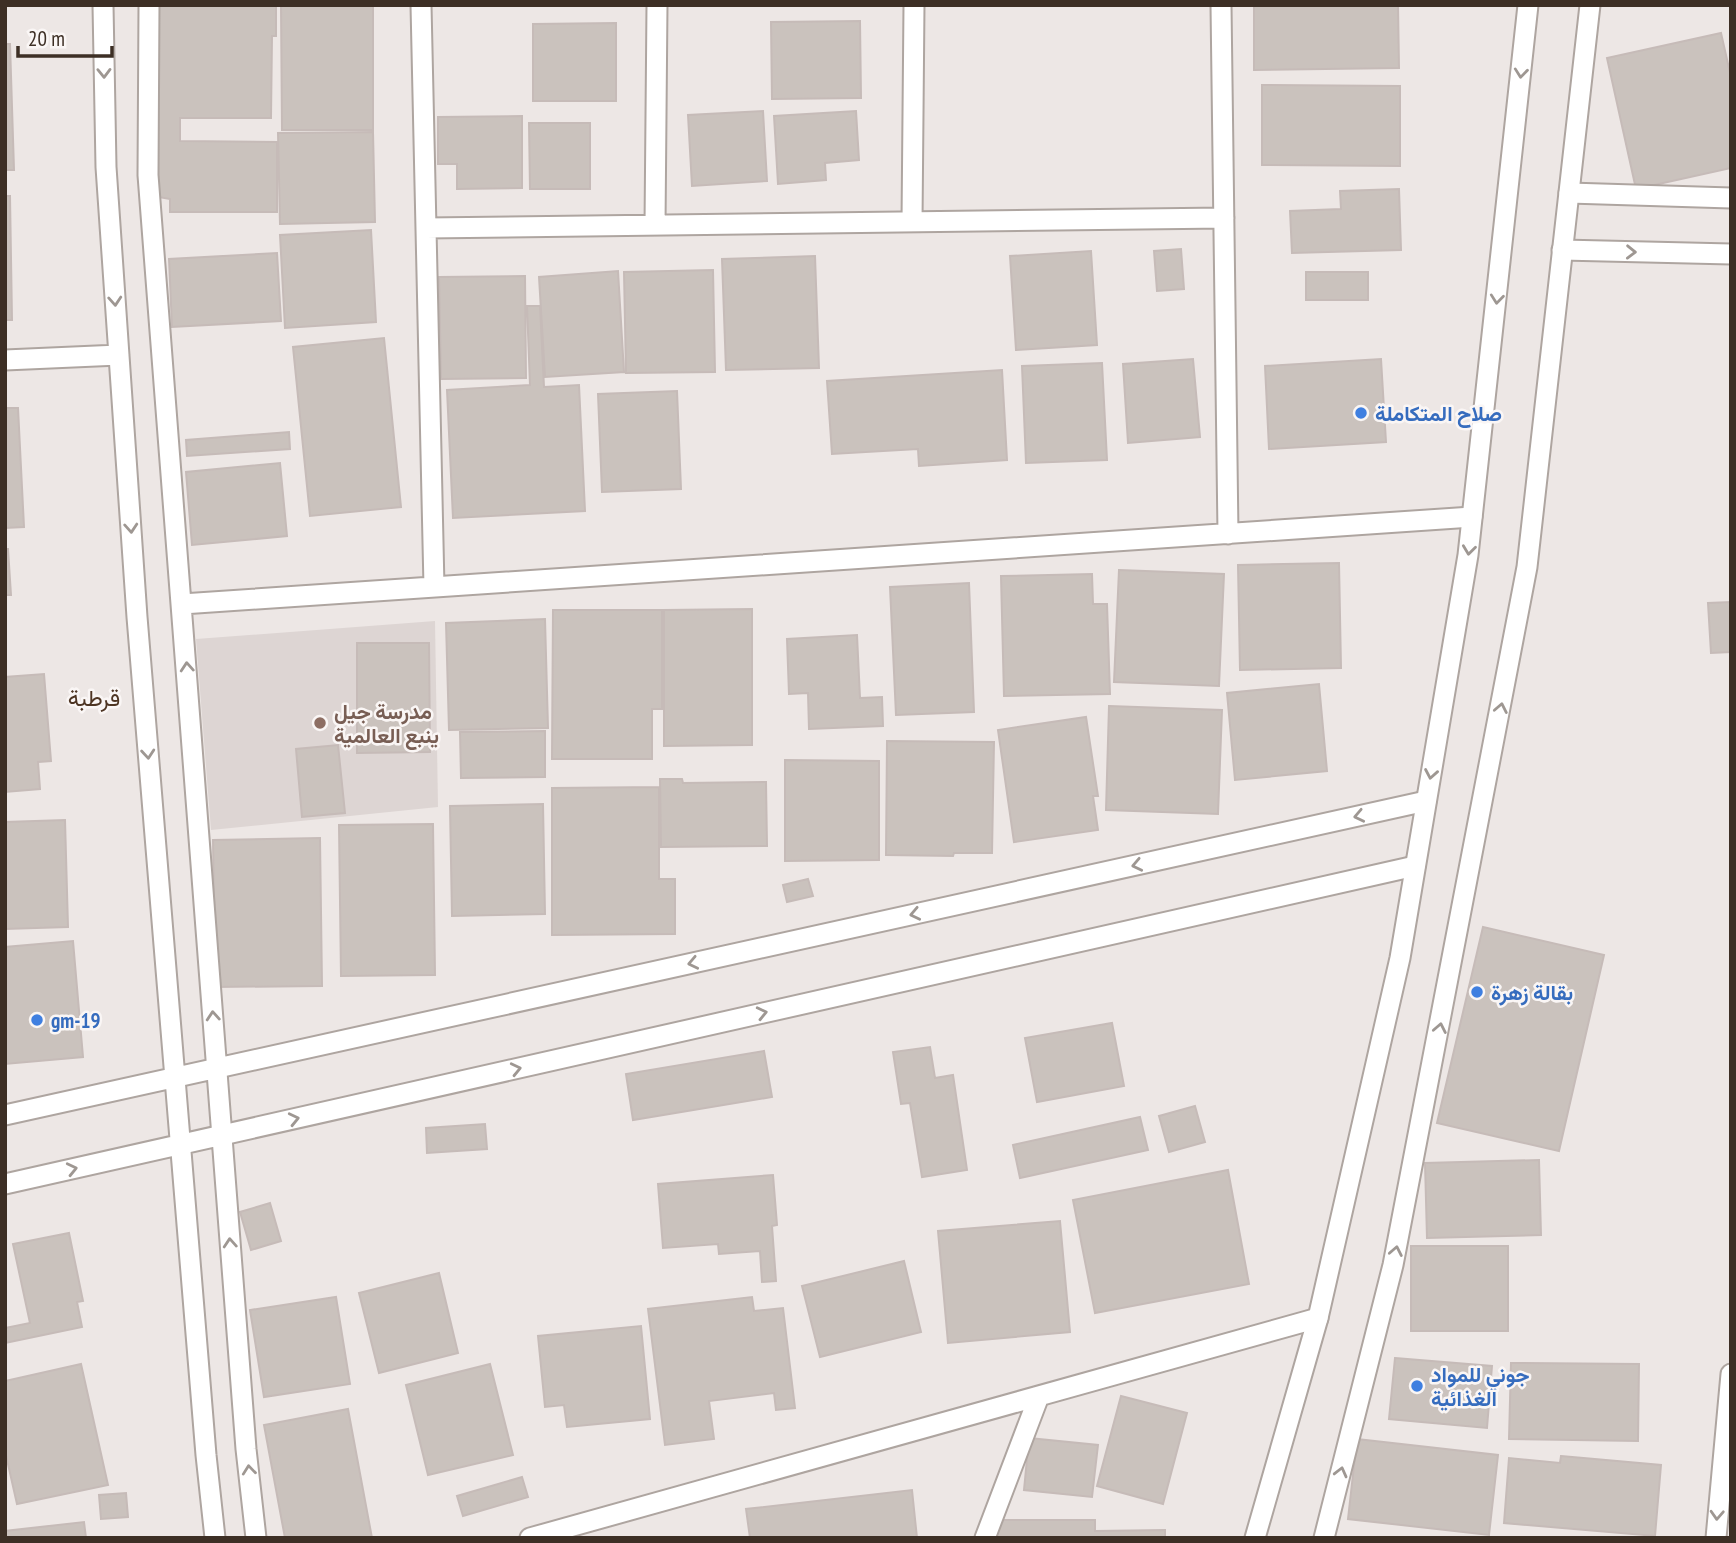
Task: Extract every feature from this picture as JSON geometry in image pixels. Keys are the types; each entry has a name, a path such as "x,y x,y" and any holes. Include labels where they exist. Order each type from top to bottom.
{"street":[{"path":"103,5 106,167 137,617 215,1538"},
{"path":"149,5 148,175 246,1449 256,1538"},
{"path":"421,5 434,587"},
{"path":"655,225 657,5"},
{"path":"912,222 914,5"},
{"path":"1221,5 1228,534"},
{"path":"1255,1538 1318,1318 1399,958 1468,555 1528,5"},
{"path":"1325,1538 1393,1265 1527,567 1590,5"},
{"path":"1569,193 1731,198"},
{"path":"426,228 1224,218"},
{"path":"1562,250 1731,254"},
{"path":"5,360 119,355"},
{"path":"181,604 1472,517"},
{"path":"5,1115 1426,802"},
{"path":"5,1184 1415,866"},
{"path":"530,1538 568,1533 1318,1318"},
{"path":"1716,1538 1731,1374"},
{"path":"985,1538 1039,1396"}],"shaded area":[{"name":"مدرسة جيل ينبع العالمية","path":"435,621 438,807 211,830 196,639"}],"building":[{"path":"155,5 276,5 276,36 272,36 271,118 180,118 180,141 277,142 277,212 170,212 170,199 153,196"},
{"path":"281,5 373,5 373,130 282,130"},
{"path":"1254,5 1398,5 1399,68 1254,70"},
{"path":"860,21 861,98 772,99 771,22"},
{"path":"616,23 616,101 533,101 533,24"},
{"path":"1721,33 1731,77 1731,168 1636,189 1607,58"},
{"path":"5,44 10,44 14,170 5,170"},
{"path":"1262,85 1400,86 1400,166 1262,165"},
{"path":"763,111 767,181 692,186 688,115"},
{"path":"856,111 859,160 825,163 826,180 778,184 774,116"},
{"path":"522,116 522,188 457,189 457,164 438,164 438,117"},
{"path":"529,123 590,123 590,189 530,189"},
{"path":"373,132 375,222 280,224 278,133"},
{"path":"1399,189 1401,250 1292,253 1290,211 1341,209 1340,191"},
{"path":"5,196 10,196 12,320 5,320"},
{"path":"371,230 376,322 285,328 280,235"},
{"path":"1181,249 1184,289 1157,291 1154,251"},
{"path":"1091,251 1097,345 1016,350 1010,256"},
{"path":"277,253 281,321 172,327 169,259"},
{"path":"815,256 819,368 726,370 722,259"},
{"path":"713,270 715,372 626,373 624,272"},
{"path":"618,271 624,372 545,377 539,277"},
{"path":"1306,272 1368,272 1368,300 1306,300"},
{"path":"525,276 526,378 441,379 439,277"},
{"path":"527,306 540,306 544,387 579,385 585,511 453,518 447,390 530,385"},
{"path":"384,338 401,507 310,516 293,347"},
{"path":"1193,359 1200,437 1128,443 1123,364"},
{"path":"1381,359 1386,442 1269,449 1265,366"},
{"path":"1102,363 1107,460 1026,463 1022,366"},
{"path":"1002,370 1007,460 919,466 918,449 832,454 827,381"},
{"path":"677,391 681,489 602,492 598,394"},
{"path":"5,408 18,408 24,527 5,528"},
{"path":"289,432 290,449 187,456 186,440"},
{"path":"280,463 287,536 192,545 186,472"},
{"path":"5,549 8,549 11,595 5,595"},
{"path":"1339,563 1341,668 1240,670 1238,565"},
{"path":"1119,570 1224,574 1219,686 1114,682"},
{"path":"1092,574 1093,604 1107,604 1110,694 1004,696 1001,576"},
{"path":"969,583 974,712 896,715 890,587"},
{"path":"1731,602 1731,652 1711,653 1708,603"},
{"path":"752,609 752,745 664,746 664,610"},
{"path":"553,610 662,610 662,709 652,709 652,759 552,759"},
{"path":"545,619 548,728 449,730 446,623"},
{"path":"857,635 860,698 882,697 883,726 809,729 808,693 789,694 787,639"},
{"path":"357,643 429,643 430,752 357,753"},
{"path":"44,674 51,761 38,762 40,789 5,792 5,677"},
{"path":"1319,684 1327,771 1235,780 1227,693"},
{"path":"1109,706 1222,710 1218,814 1106,810"},
{"path":"1086,717 1098,796 1093,796 1098,830 1014,842 998,730"},
{"path":"545,731 545,777 461,778 460,732"},
{"path":"887,741 994,742 992,853 954,853 953,856 886,855"},
{"path":"338,745 345,813 302,817 296,749"},
{"path":"785,760 879,761 879,860 785,861"},
{"path":"660,779 682,779 683,783 766,782 767,846 661,847"},
{"path":"659,787 659,879 675,879 675,934 552,935 552,788"},
{"path":"543,804 545,914 452,916 450,806"},
{"path":"65,820 68,927 5,929 5,822"},
{"path":"433,824 435,975 341,976 339,825"},
{"path":"320,838 322,986 215,987 213,840"},
{"path":"808,879 813,896 787,902 783,885"},
{"path":"1483,927 1604,955 1559,1151 1437,1123"},
{"path":"73,941 83,1057 5,1064 5,947"},
{"path":"1112,1023 1124,1086 1037,1102 1025,1038"},
{"path":"930,1047 935,1078 953,1075 967,1170 922,1177 910,1103 901,1104 893,1052"},
{"path":"764,1051 772,1097 633,1120 626,1074"},
{"path":"1195,1106 1205,1142 1169,1152 1159,1116"},
{"path":"1140,1117 1148,1150 1020,1178 1013,1145"},
{"path":"485,1124 487,1149 427,1153 426,1128"},
{"path":"1539,1160 1541,1235 1427,1238 1425,1163"},
{"path":"1228,1170 1249,1284 1095,1313 1073,1200"},
{"path":"773,1175 777,1225 772,1226 776,1281 762,1282 760,1251 719,1254 718,1244 663,1248 658,1184"},
{"path":"270,1203 281,1241 251,1250 240,1212"},
{"path":"1060,1221 1070,1332 948,1343 938,1231"},
{"path":"69,1233 83,1301 77,1302 82,1327 5,1343 5,1328 30,1323 13,1244"},
{"path":"1411,1246 1508,1246 1508,1331 1411,1331"},
{"path":"904,1261 921,1332 820,1357 802,1286"},
{"path":"439,1273 458,1353 379,1373 359,1293"},
{"path":"336,1297 350,1384 264,1397 250,1310"},
{"path":"752,1297 754,1311 783,1308 795,1408 776,1410 774,1393 709,1401 714,1439 665,1445 648,1309"},
{"path":"641,1326 650,1419 567,1427 564,1405 545,1407 538,1336"},
{"path":"1395,1358 1492,1366 1487,1428 1389,1419"},
{"path":"1511,1363 1639,1364 1638,1441 1509,1439"},
{"path":"81,1364 108,1485 17,1504 5,1451 5,1381"},
{"path":"490,1364 513,1455 428,1475 406,1385"},
{"path":"1121,1396 1187,1413 1163,1504 1097,1486"},
{"path":"348,1409 372,1538 285,1538 264,1425"},
{"path":"1029,1438 1098,1445 1092,1497 1024,1490"},
{"path":"1357,1439 1498,1455 1489,1535 1348,1519"},
{"path":"1561,1456 1661,1465 1655,1536 1504,1523 1509,1458 1560,1463"},
{"path":"522,1477 528,1497 463,1516 457,1496"},
{"path":"912,1490 917,1538 750,1538 746,1509"},
{"path":"126,1493 128,1517 101,1519 99,1495"},
{"path":"997,1520 1095,1520 1095,1531 1165,1530 1165,1538 997,1538"},
{"path":"84,1522 86,1538 5,1538 5,1531"}],"place":[{"name":"صلاح المتكاملة","path":"1361,413"},
{"name":"مدرسة جيل ينبع العالمية","path":"320,723"},
{"name":"بقالة زهرة","path":"1477,992"},
{"name":"gm-19","path":"37,1020"},
{"name":"جوني للمواد الغذائية","path":"1417,1386"}],"district":[{"name":"قرطبة","path":"94,697"}]}
